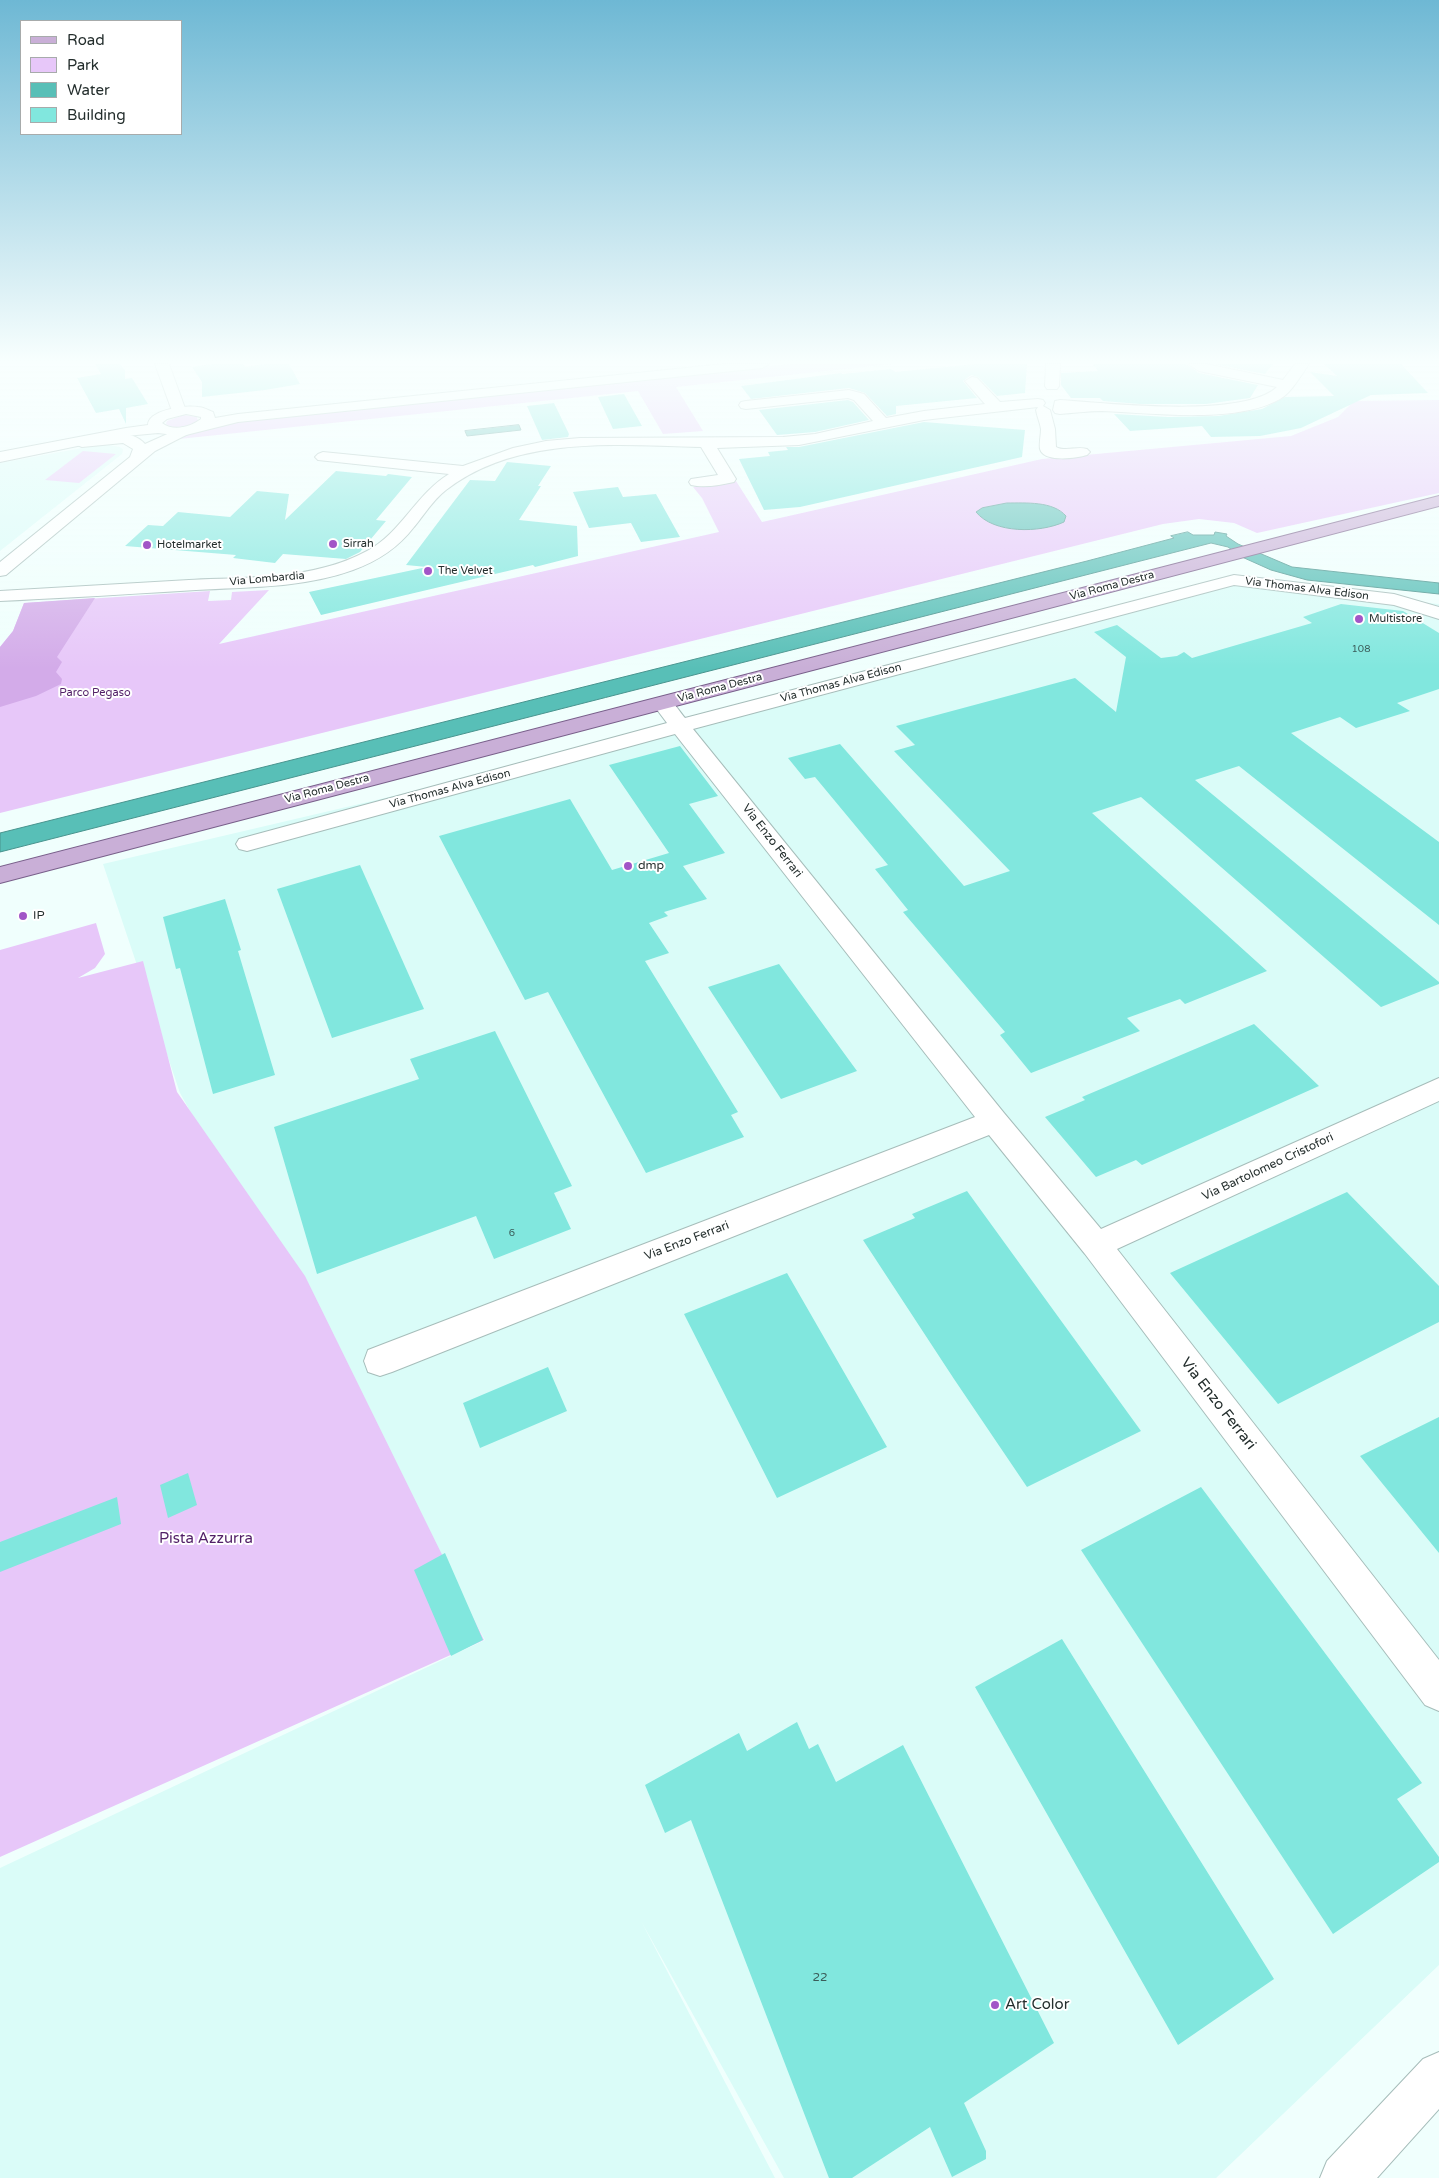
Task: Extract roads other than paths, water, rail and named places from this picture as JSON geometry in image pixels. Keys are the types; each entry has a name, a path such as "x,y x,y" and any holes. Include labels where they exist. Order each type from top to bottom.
{"main road":[{"name":"Via Roma Destra","path":"0,875 1439,500"}],"street":[{"path":"0,571 129,466"},
{"path":"412,466 467,471"},
{"name":"Via Lombardia","path":"1,595 267,581 303,577 341,568 365,559 388,545 431,496 450,480 479,466"},
{"path":"697,482 728,479 720,466"},
{"name":"Via Thomas Alva Edison","path":"247,844 680,726 1234,580 1312,591 1382,598 1428,608 1439,613"},
{"name":"Via Enzo Ferrari","path":"662,703 1096,1246 1439,1691"},
{"name":"Via Bartolomeo Cristofori","path":"1096,1246 1439,1089"},
{"name":"Via Enzo Ferrari","path":"380,1361 994,1120"},
{"path":"1344,2178 1439,2075"}],"water":[{"path":"1007,503 1047,505 1061,511 1066,516 1064,522 1054,526 1018,529 1005,528 994,524 976,512 982,508"},
{"path":"1188,532 1193,535 1214,535 1215,532 1227,534 1226,536 1238,544 1292,567 1439,583 1439,594 1307,580 1271,570 1242,557 1228,547 1211,543 0,852 0,833 1087,561 1174,538 1171,536"}],"place":[{"name":"Sirrah","path":"333,544"},
{"name":"Hotelmarket","path":"147,545"},
{"name":"The Velvet","path":"428,571"},
{"name":"Multistore","path":"1359,619"},
{"name":"dmp","path":"628,866"},
{"name":"IP","path":"23,916"},
{"name":"Art Color","path":"995,2005"}],"park label":[{"name":"Parco Pegaso","path":"95,693"},
{"name":"Pista Azzurra","path":"206,1539"}]}
